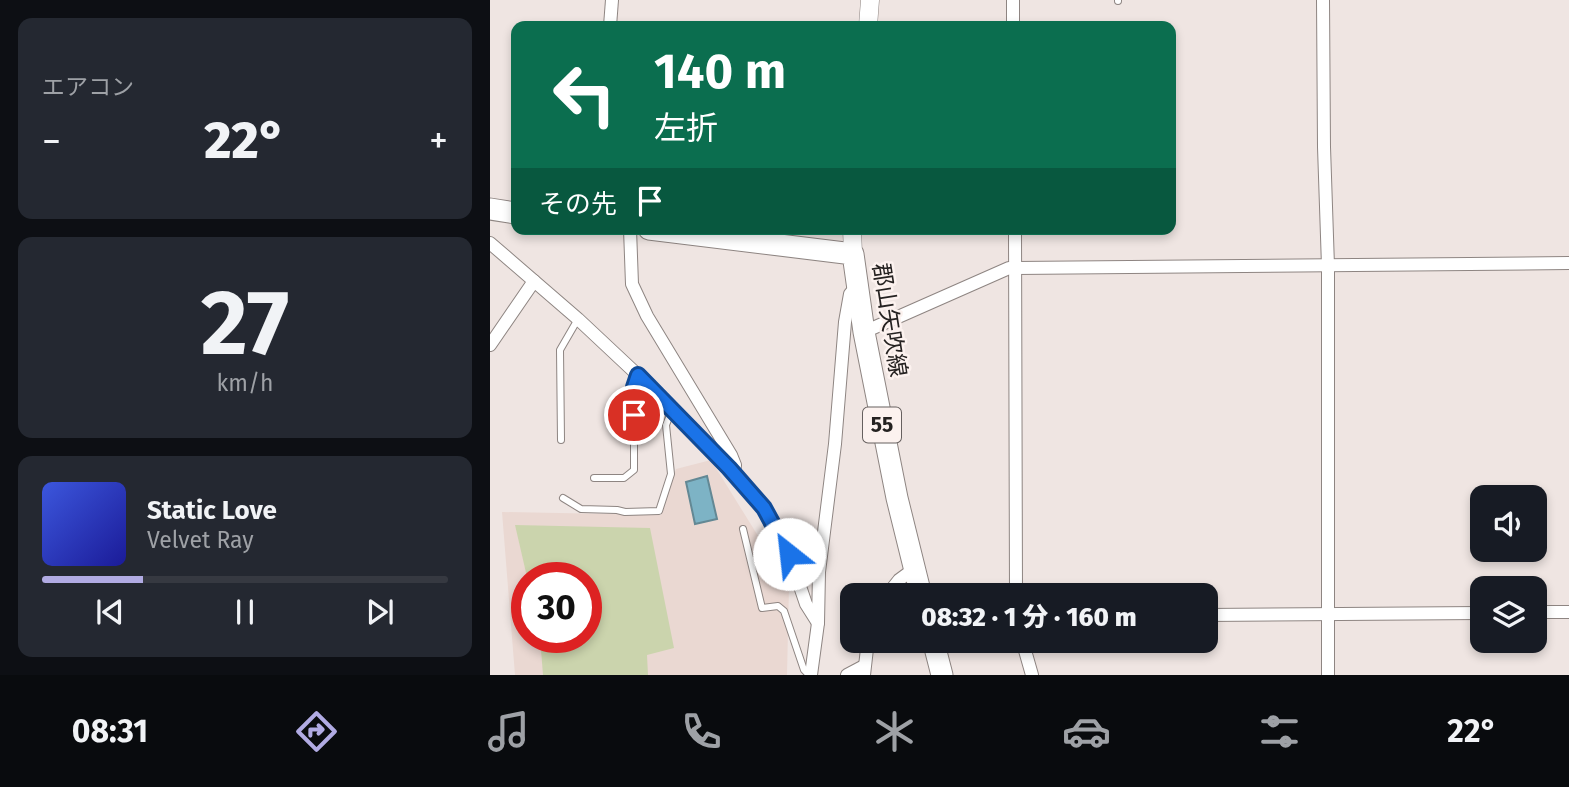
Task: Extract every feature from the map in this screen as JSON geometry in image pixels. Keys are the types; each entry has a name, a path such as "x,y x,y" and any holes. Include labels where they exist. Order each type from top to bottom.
{"main road":[{"path":"868,21 870,0"},
{"path":"490,209 511,213"},
{"name":"郡山矢吹線","path":"698,235 853,254 864,332 897,498 918,583"},
{"path":"852,235 853,254"},
{"path":"936,653 942,675"}],"street":[{"path":"610,21 612,0"},
{"path":"1013,0 1013,21"},
{"path":"1323,0 1328,266 1328,675"},
{"path":"630,235 632,276 636,294 731,455 735,465 734,474"},
{"path":"1015,235 1016,583"},
{"path":"490,243 638,375 764,508 789,554 806,604 818,623"},
{"path":"864,332 1009,268 1017,267 1569,263"},
{"path":"490,345 534,281"},
{"path":"810,675 818,623 820,572 835,444 845,322 850,294 857,286"},
{"path":"899,583 914,569"},
{"path":"1547,612 1569,612"},
{"path":"1218,615 1470,613"},
{"path":"1026,653 1032,675"},
{"path":"847,675 864,670"}],"lane":[{"path":"561,440 560,350 578,319"},
{"path":"594,478 624,478 635,470 634,387 638,375"},
{"path":"564,498 581,509 659,511 672,469 666,425 673,410"},
{"path":"743,529 762,608 778,606 784,611 804,670 810,675"}],"shaded area":[{"path":"711,460 789,586 787,675 515,675 513,653 602,653 602,562 511,562 511,625 502,512 661,515 676,469"}],"green space":[{"path":"515,525 650,528 674,648 647,655 648,675 543,675 541,653 602,653 602,562 524,562"}],"water":[{"path":"707,476 717,519 695,524 686,482"}],"route":[{"path":"634,415 634,387 638,375 729,468 764,508 789,554"}]}
